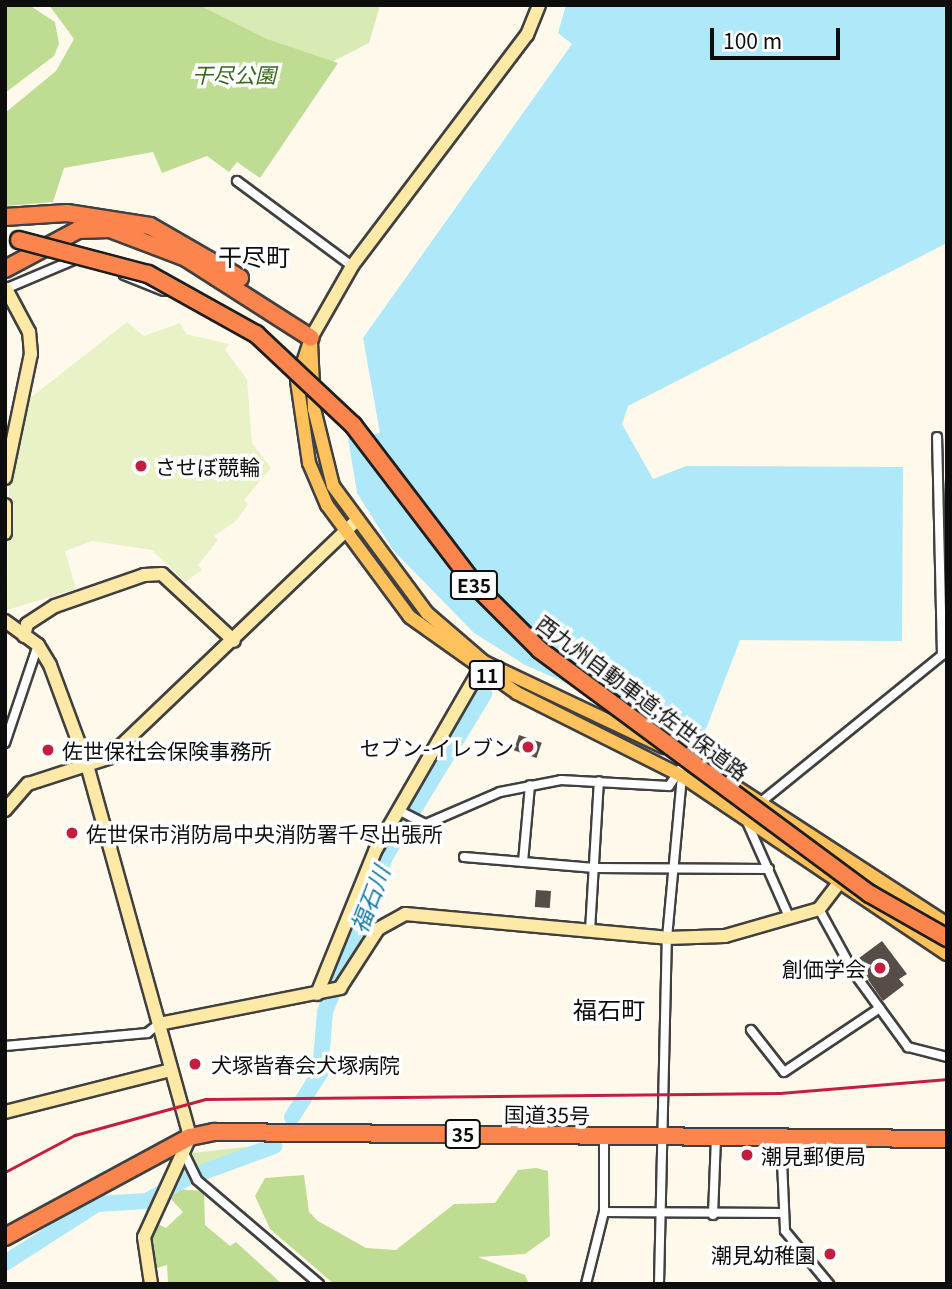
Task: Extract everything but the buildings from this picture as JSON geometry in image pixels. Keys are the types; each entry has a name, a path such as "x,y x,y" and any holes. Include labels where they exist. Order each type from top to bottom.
{"highway":[{"path":"5,217 66,213 149,226 232,273 311,338"},
{"path":"5,269 78,230 110,229 186,258 311,338"},
{"name":"西九州自動車道;佐世保道路","path":"12,239 98,256 148,274 256,334 353,425 474,584 540,650 870,894 947,938"},
{"name":"国道35号","path":"5,1237 186,1143 250,1131 947,1139"}],"main road":[{"name":"11","path":"311,338 297,381 309,463 350,527 427,613 482,666 682,776 947,954"},
{"name":"11","path":"311,338 318,439 350,527"},
{"name":"11","path":"482,666 688,758 762,801 852,866 947,924"}],"street":[{"path":"311,338 352,266 527,35 539,5"},
{"path":"237,181 352,266"},
{"path":"5,478 31,354 29,332 6,289 58,262 92,262 220,320 256,342 297,381"},
{"path":"762,801 942,656 937,437"},
{"path":"5,505 5,533"},
{"path":"5,810 28,784 108,758 234,641 350,527"},
{"path":"24,636 27,624 55,606 144,575 162,575 234,641"},
{"path":"5,621 38,645 87,765 159,1024 197,1180 319,1284"},
{"path":"5,743 38,645"},
{"path":"317,994 375,851 401,811 482,666"},
{"path":"659,1284 664,1215 667,938 678,869 682,776 688,758"},
{"path":"401,811 426,824 530,785 598,781 669,786 682,776"},
{"path":"590,931 598,781"},
{"path":"523,862 530,785"},
{"path":"744,816 790,919"},
{"path":"464,857 595,868 769,869"},
{"path":"5,1046 147,1033 159,1024 340,988 378,929 405,914 667,938 725,936 819,909 852,866"},
{"path":"819,909 908,1047 947,1056"},
{"path":"751,1030 784,1072 880,1007"},
{"path":"5,1112 171,1070"},
{"path":"586,1284 604,1212 604,1136"},
{"path":"713,1214 716,1138"},
{"path":"781,1138 782,1213 785,1231 829,1284"},
{"path":"151,1284 144,1237 155,1204 186,1143"},
{"path":"604,1212 664,1215 782,1213"}],"green space":[{"path":"5,5 29,5 55,22 59,44 54,56 5,93"},
{"name":"干尽公園","path":"49,5 199,5 267,39 338,63 260,178 237,162 229,172 207,156 162,173 153,152 64,168 53,202 5,206 5,113 56,71 74,39"},
{"path":"167,5 380,5 369,43 320,68"},
{"name":"させぼ競輪","path":"127,322 144,336 180,323 186,334 229,344 225,350 247,379 252,443 271,468 244,500 248,504 236,521 214,536 218,540 198,565 202,570 185,582 152,550 92,541 65,551 76,589 7,610 9,476 30,398"},
{"path":"272,1144 271,1148 175,1179 192,1153"},
{"path":"536,1168 548,1171 550,1236 525,1254 478,1257 525,1275 529,1284 334,1284 270,1229 255,1196 265,1178 304,1175 309,1212 318,1221 366,1248 396,1250 454,1204 495,1203 518,1170"},
{"path":"177,1189 204,1191 205,1225 230,1246 236,1242 282,1284 168,1284 167,1265 154,1269 147,1237 156,1223 166,1228 183,1212 171,1199"}],"water":[{"path":"566,5 947,5 947,243 628,406 622,424 653,479 686,466 903,467 902,641 740,640 701,742 525,665 474,633 393,550 357,493 348,438 380,433 363,338 572,44 558,33"}],"waterway":[{"name":"福石川","path":"292,1117 320,1073 325,1012 385,857 484,694"},
{"name":"福石川","path":"5,1263 97,1204 147,1201 187,1178 274,1146"}],"railway":[{"path":"5,1172 75,1135 206,1099 780,1093 947,1079"}],"place":[{"name":"させぼ競輪","path":"141,466"},
{"name":"セブン-イレブン","path":"528,747"},
{"name":"佐世保社会保険事務所","path":"48,750"},
{"name":"佐世保市消防局中央消防署千尽出張所","path":"72,833"},
{"name":"創価学会","path":"880,968"},
{"name":"犬塚皆春会犬塚病院","path":"195,1064"},
{"name":"潮見郵便局","path":"747,1155"},
{"name":"潮見幼稚園","path":"830,1254"}],"district":[{"name":"干尽町","path":"254,256"},
{"name":"福石町","path":"609,1009"}]}
